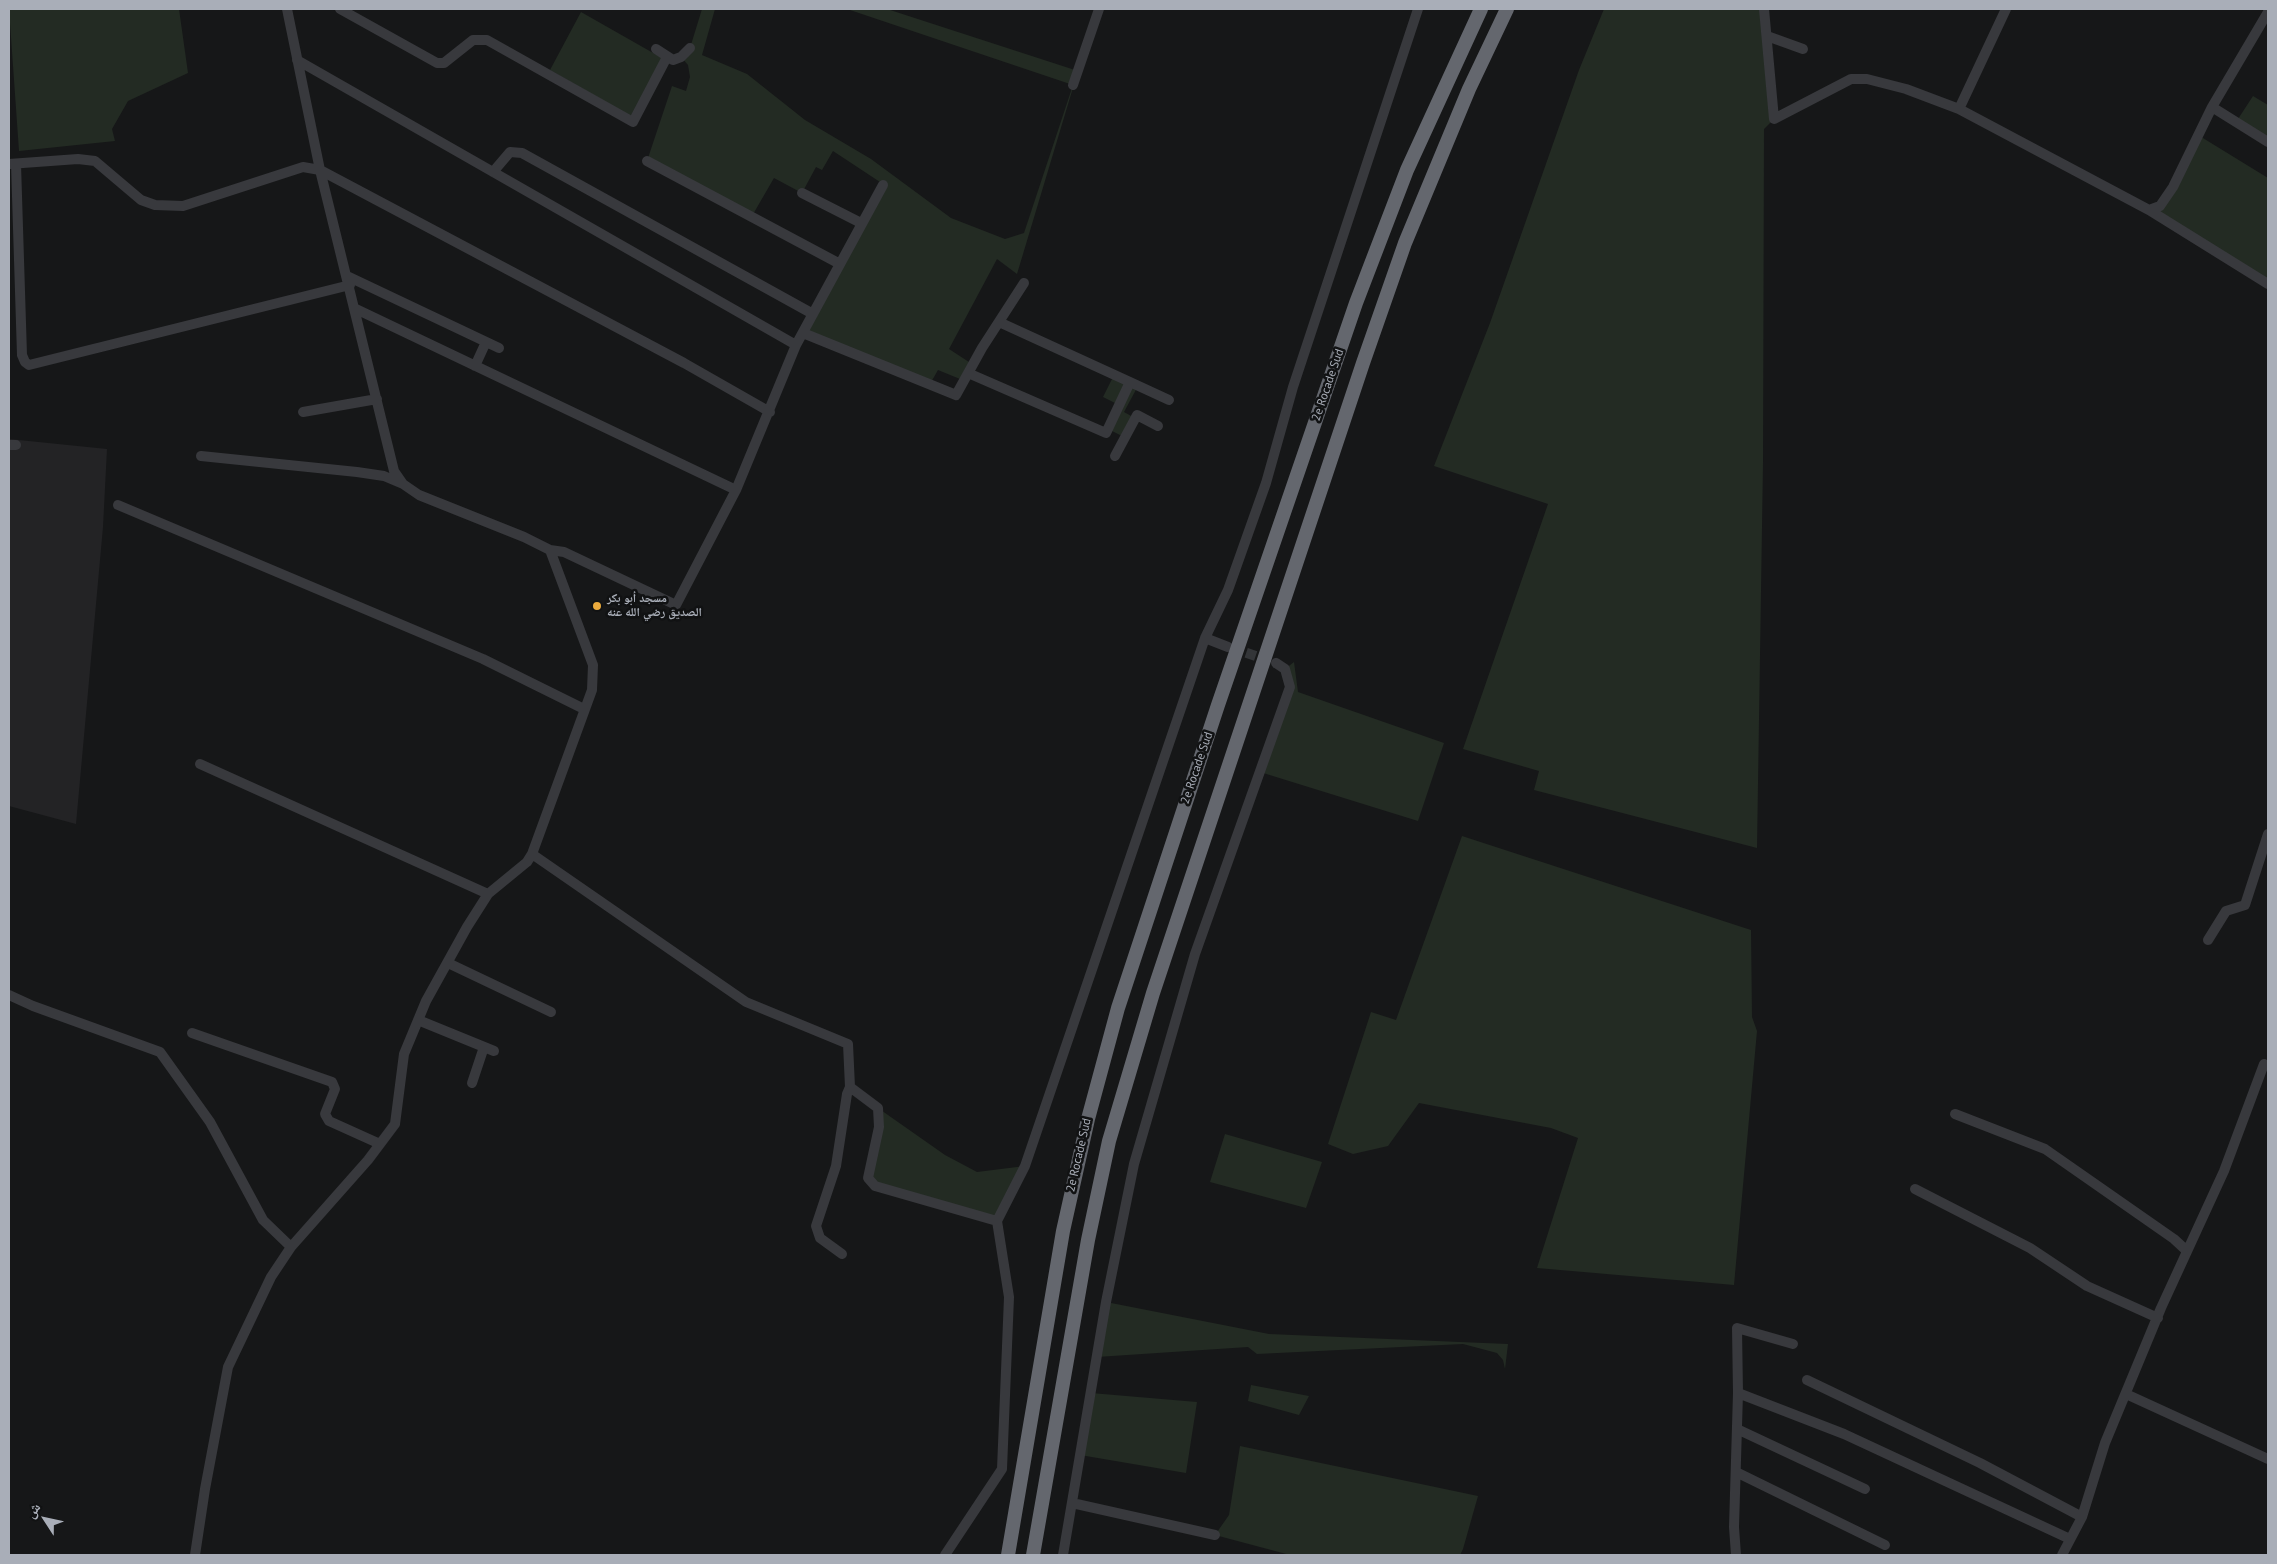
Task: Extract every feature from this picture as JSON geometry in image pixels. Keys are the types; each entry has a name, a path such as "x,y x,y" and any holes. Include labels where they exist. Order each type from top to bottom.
{"highway":[{"name":"2e Rocade Sud","path":"1008,1555 1063,1231 1088,1119 1124,989 1222,695 1368,270 1414,154 1481,9"},
{"path":"1034,1555 1090,1231 1109,1141 1153,993 1360,372 1405,243 1469,89 1507,9"}],"street":[{"path":"287,9 320,170 356,309 394,471 403,484"},
{"path":"340,9 436,63 444,63 473,40 487,40 634,122 667,57"},
{"path":"1074,85 1099,9"},
{"path":"945,1555 1002,1469 1009,1297 997,1222 1025,1166 1205,638 1228,590 1266,483 1293,387 1418,9"},
{"path":"1764,9 1774,119 1851,79 1867,79 1906,89 1959,109 2149,210 2161,212 2268,284"},
{"path":"1959,109 2006,9"},
{"path":"2161,212 2212,107 2268,12"},
{"path":"1766,36 1803,49"},
{"path":"656,50 673,60 681,57 690,48"},
{"path":"297,60 796,345"},
{"path":"2212,107 2268,142"},
{"path":"493,172 510,152 522,153 813,314"},
{"path":"499,348 348,280 29,365 24,362 22,355 12,164 78,159 95,161 141,200 155,205 183,206 303,167 320,170 684,363 770,412"},
{"path":"648,161 840,264"},
{"path":"202,456 384,476 403,484 419,495 524,537 550,550 564,552 676,605 736,490 770,412 796,345 883,185"},
{"path":"802,193 861,223"},
{"path":"803,333 956,395 1024,283"},
{"path":"356,309 736,490"},
{"path":"999,322 1169,400"},
{"path":"475,366 486,342"},
{"path":"968,373 1106,434 1130,382"},
{"path":"303,412 377,398"},
{"path":"1114,456 1136,414 1158,426"},
{"path":"1108,429 1124,436"},
{"path":"118,504 483,659 584,709"},
{"path":"195,1555 205,1489 228,1367 271,1277 291,1247 395,1124 404,1054 426,1002 467,927 488,894 527,862 532,854 592,690 593,665 550,550"},
{"path":"1205,638 1228,646"},
{"path":"1063,1555 1106,1302 1134,1164 1195,954 1290,686 1285,669 1276,663"},
{"path":"200,764 488,894"},
{"path":"2208,940 2226,911 2245,904 2268,834"},
{"path":"532,854 746,1002 848,1044 850,1087 847,1094 836,1166 816,1226 820,1238 842,1254"},
{"path":"448,963 550,1012"},
{"path":"9,995 33,1006 160,1052 210,1122 263,1220 291,1247"},
{"path":"418,1020 489,1049 472,1083"},
{"path":"192,1033 332,1082 335,1089 325,1114 329,1121 380,1144"},
{"path":"2062,1555 2082,1517 2105,1443 2187,1251 2224,1172 2264,1064"},
{"path":"850,1087 878,1108 879,1127 868,1178 875,1186 997,1222"},
{"path":"1955,1114 2045,1149 2174,1239 2187,1251"},
{"path":"1914,1189 2030,1248 2087,1286 2158,1318"},
{"path":"1736,1555 1734,1527 1738,1393 1737,1328 1793,1344"},
{"path":"1807,1380 1980,1463 2082,1517"},
{"path":"1738,1393 1844,1434 2070,1539"},
{"path":"2126,1394 2268,1459"},
{"path":"1737,1429 1865,1489"},
{"path":"1736,1472 1885,1545"},
{"path":"1072,1502 1215,1535"}],"shaded area":[{"path":"9,9 179,9 188,73 128,101 112,129 115,141 19,151"},
{"path":"702,9 715,9 702,55 747,74 805,120 871,159 951,218 1005,239 1024,233 1073,85 847,9 887,9 1078,71 1017,274 997,259 949,349 969,362 960,379 938,370 930,384 803,333 883,184 833,151 822,170 816,167 802,193 774,178 752,216 647,161 672,86 686,91 690,77 688,65 681,57 690,48"},
{"path":"1604,9 1764,9 1774,119 1764,129 1763,463 1757,848 1534,790 1539,771 1463,749 1548,504 1434,466 1490,323 1579,70"},
{"path":"581,12 662,58 632,117 550,70"},
{"path":"2253,96 2268,105 2268,137 2238,119"},
{"path":"2198,135 2268,178 2268,282 2149,210 2160,206"},
{"path":"1114,375 1138,386 1124,412 1133,417 1124,437 1108,429 1119,405 1103,397"},
{"path":"9,439 107,449 103,527 76,824 9,806"},
{"path":"1294,662 1298,692 1444,743 1418,821 1260,772 1290,687 1285,669"},
{"path":"1462,836 1751,930 1752,1017 1757,1031 1734,1285 1537,1268 1578,1138 1551,1128 1419,1103 1388,1146 1353,1154 1328,1144 1371,1012 1396,1020"},
{"path":"878,1108 945,1155 977,1172 1025,1166 997,1221 875,1186 868,1178"},
{"path":"1225,1134 1322,1162 1306,1208 1210,1182"},
{"path":"1106,1302 1269,1334 1508,1344 1505,1369 1503,1360 1497,1353 1463,1344 1257,1354 1248,1347 1097,1357"},
{"path":"1251,1385 1309,1396 1299,1415 1248,1401"},
{"path":"1091,1393 1197,1402 1186,1473 1080,1455"},
{"path":"1240,1446 1478,1496 1463,1549 1460,1555 1290,1555 1215,1535 1229,1515"}],"tunnel":[{"path":"1232,648 1276,663"}],"place":[{"name":"مسجد أبو بكر الصديق رضي الله عنه","path":"597,606"}]}
